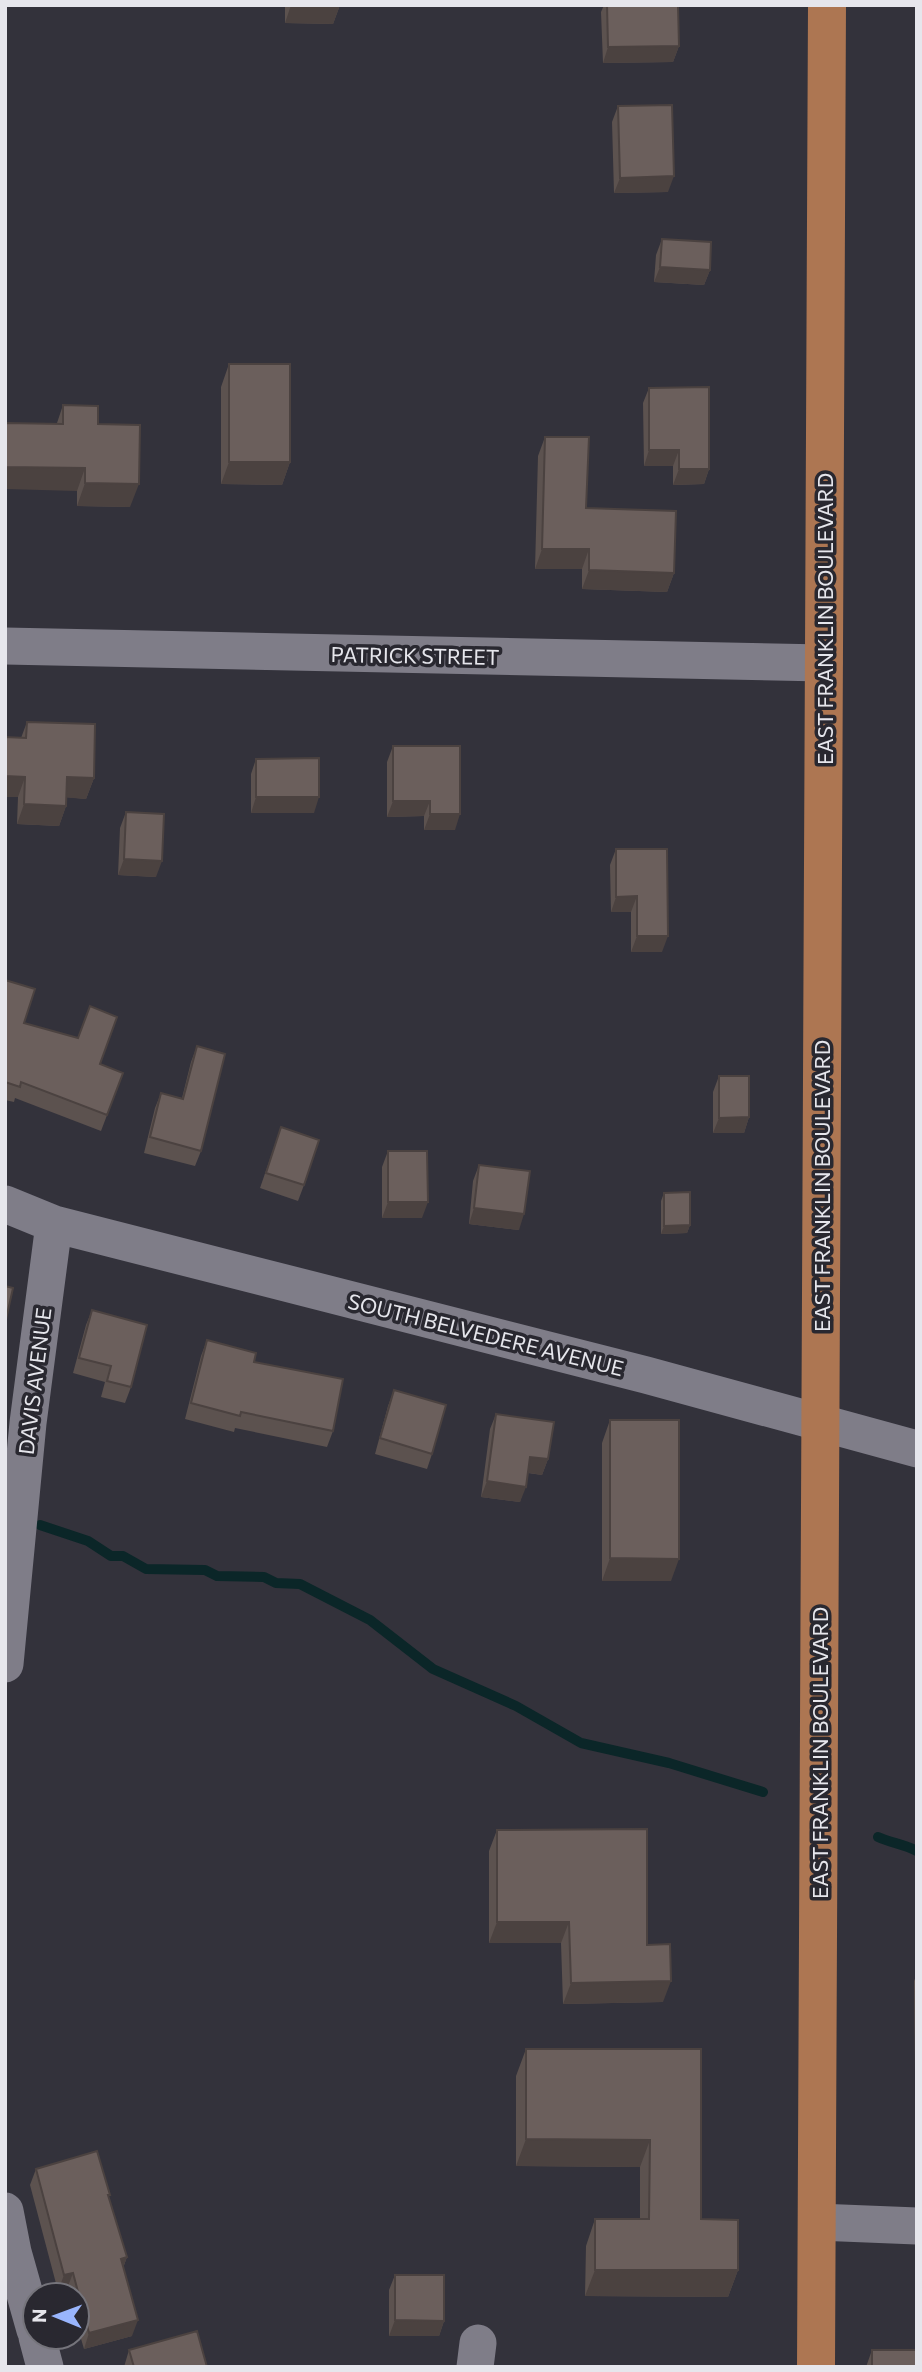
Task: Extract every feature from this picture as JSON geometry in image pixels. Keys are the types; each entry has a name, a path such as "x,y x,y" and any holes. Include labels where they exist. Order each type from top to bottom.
{"main road":[{"name":"EAST FRANKLIN BOULEVARD","path":"816,2367 827,5"}],"street":[{"name":"PATRICK STREET","path":"5,646 824,663"},
{"name":"SOUTH BELVEDERE AVENUE","path":"5,1204 54,1224 820,1421 917,1449"},
{"name":"DAVIS AVENUE","path":"5,1664 28,1423 54,1224"},
{"path":"5,2211 21,2281"},
{"path":"817,2222 917,2226"}],"building":[{"path":"607,5 678,5 679,46 608,47"},
{"path":"672,105 674,176 620,178 618,106"},
{"path":"662,239 711,242 710,270 660,267"},
{"path":"229,364 290,364 290,462 229,462"},
{"path":"709,387 709,469 679,469 679,450 649,450 649,388"},
{"path":"63,405 98,406 98,424 140,425 139,484 85,483 85,468 5,467 5,423 63,424"},
{"path":"545,437 589,437 586,508 676,511 674,573 589,570 589,549 542,549"},
{"path":"27,722 95,724 94,778 67,777 66,806 24,804 25,777 5,776 5,737 26,738"},
{"path":"393,746 460,746 460,814 430,814 430,801 393,801"},
{"path":"319,758 319,797 256,797 256,759"},
{"path":"126,812 164,814 162,861 124,859"},
{"path":"616,849 667,849 668,936 637,936 637,896 616,897"},
{"path":"5,980 35,989 24,1023 78,1038 90,1006 117,1017 100,1064 123,1073 107,1115 21,1082 20,1087 5,1082"},
{"path":"197,1046 225,1054 201,1151 150,1137 161,1093 183,1099"},
{"path":"719,1076 749,1076 749,1117 719,1118"},
{"path":"281,1127 319,1140 304,1185 266,1173"},
{"path":"388,1151 427,1151 428,1202 388,1202"},
{"path":"479,1165 530,1171 524,1214 474,1208"},
{"path":"690,1192 690,1225 664,1226 664,1193"},
{"path":"5,1286 13,1288 5,1324"},
{"path":"92,1310 147,1325 131,1387 107,1381 111,1366 79,1358"},
{"path":"207,1340 256,1353 254,1362 343,1379 333,1431 241,1412 240,1416 191,1403"},
{"path":"394,1390 446,1405 432,1454 380,1438"},
{"path":"496,1414 554,1422 548,1459 530,1457 526,1487 487,1481"},
{"path":"610,1420 679,1420 679,1559 610,1558"},
{"path":"647,1829 647,1945 670,1944 671,1981 571,1983 569,1922 497,1922 497,1830"},
{"path":"526,2049 701,2049 701,2219 738,2220 738,2270 595,2270 595,2219 649,2219 650,2140 526,2139"},
{"path":"97,2151 127,2257 121,2259 138,2320 91,2332 91,2281 75,2281 73,2273 64,2275 36,2169"},
{"path":"395,2275 444,2275 444,2321 395,2320"},
{"path":"197,2331 207,2367 134,2367 129,2350"},
{"path":"872,2350 917,2350 917,2367 872,2367"}],"waterway":[{"path":"40,1525 88,1541 111,1556 123,1556 146,1569 205,1570 217,1576 264,1577 276,1583 300,1584 370,1620 433,1669 516,1706 581,1743 669,1763 763,1792"},
{"path":"878,1837 917,1851"}]}
